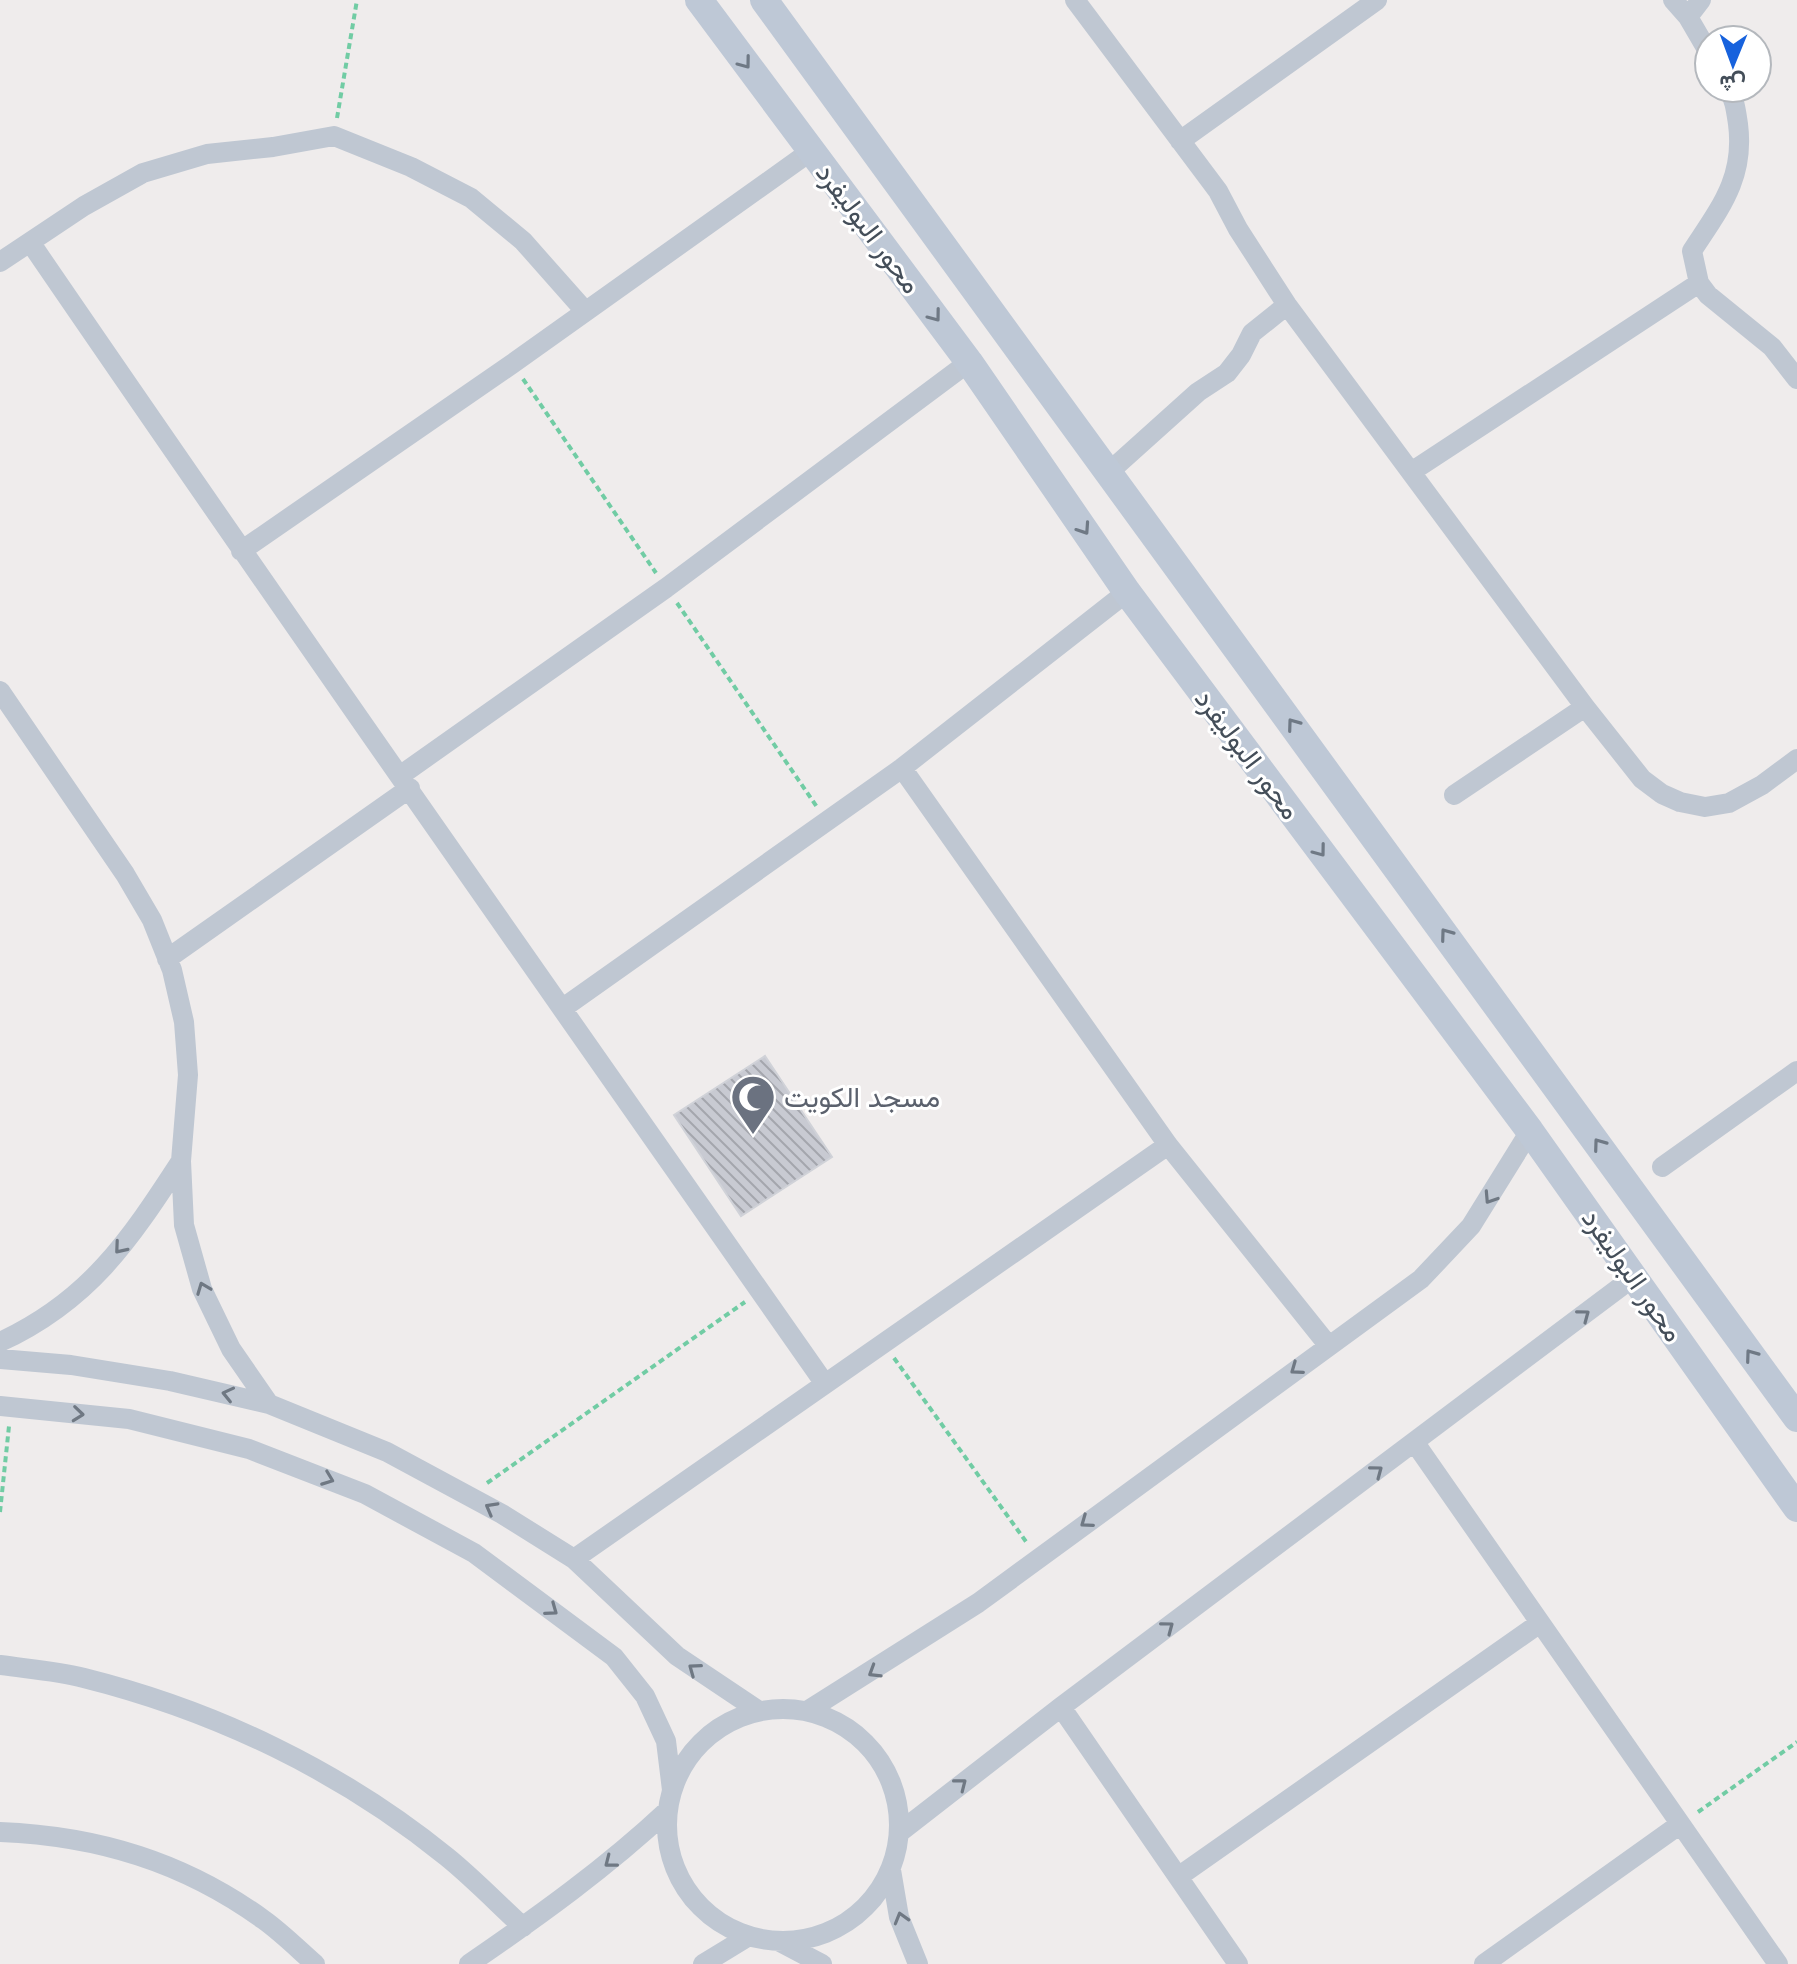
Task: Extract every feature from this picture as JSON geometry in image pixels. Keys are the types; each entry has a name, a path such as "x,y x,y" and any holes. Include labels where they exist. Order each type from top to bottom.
{"street":[{"name":"محور البوليفرد","path":"699,0 969,362 1127,592 1530,1131 1797,1508"},
{"name":"محور البوليفرد","path":"764,0 1797,1418"},
{"path":"1075,0 1218,191 1238,229 1287,305 1585,707 1642,779 1662,794 1680,802 1705,807 1729,803 1762,785 1797,759"},
{"path":"1180,141 1377,0"},
{"path":"1673,0 1693,26"},
{"path":"1688,17 1701,0"},
{"path":"1734,104 1740,159 1731,189 1692,251 1699,283 1718,306 1744,322 1772,347 1797,379"},
{"path":"0,262 84,206 143,173 207,154 334,136 411,167 471,198 523,241 585,311"},
{"path":"241,551 811,151"},
{"path":"30,242 241,551 406,782 825,1384"},
{"path":"1411,472 1699,283"},
{"path":"1109,472 1198,392 1227,373 1252,333 1287,305"},
{"path":"167,959 969,362"},
{"path":"563,1008 902,768 1127,592"},
{"path":"2,700 125,874 152,920 167,959 184,1022 188,1075 181,1161 184,1225 202,1289 231,1349 269,1404"},
{"path":"1454,795 1585,707"},
{"path":"902,768 1168,1145 1328,1345"},
{"path":"1662,1167 1797,1071"},
{"path":"807,1711 978,1603 1421,1279 1447,1254 1491,1197 1530,1131"},
{"path":"574,1559 1168,1145"},
{"path":"0,1342 36,1326 93,1280 140,1224 181,1161"},
{"path":"900,1832 1061,1707 1635,1276"},
{"path":"0,1359 71,1365 170,1381 269,1404 387,1452 469,1496 574,1559 677,1656 759,1711"},
{"path":"6,1406 129,1419 249,1449 365,1494 474,1553 614,1657 645,1696 666,1741 670,1800 668,1842 677,1874 695,1901 720,1922 749,1936 778,1941 806,1939 833,1930 857,1915 877,1895 891,1870 900,1832 897,1799 885,1769 865,1742 839,1723 807,1711 759,1711 730,1722 705,1739 685,1762 670,1800 620,1854 469,1964"},
{"path":"1415,1443 1778,1964"},
{"path":"1178,1877 1540,1623"},
{"path":"0,1665 82,1677 166,1702 275,1746 365,1797 448,1857 523,1927"},
{"path":"1061,1707 1238,1964"},
{"path":"1484,1964 1679,1825"},
{"path":"0,1832 50,1834 126,1850 199,1879 265,1920 315,1964"},
{"path":"891,1870 899,1917 918,1964"},
{"path":"703,1964 749,1936"},
{"path":"778,1941 822,1964"}],"path":[{"path":"334,136 357,0"},
{"path":"469,1496 760,1291"},
{"path":"883,1343 1038,1557"},
{"path":"0,1512 6,1406"},
{"path":"1679,1825 1797,1742"}],"building":[{"name":"مسجد الكويت","path":"765,1056 832,1157 741,1216 674,1115"}],"place":[{"name":"مسجد الكويت","path":"753,1136"}]}
